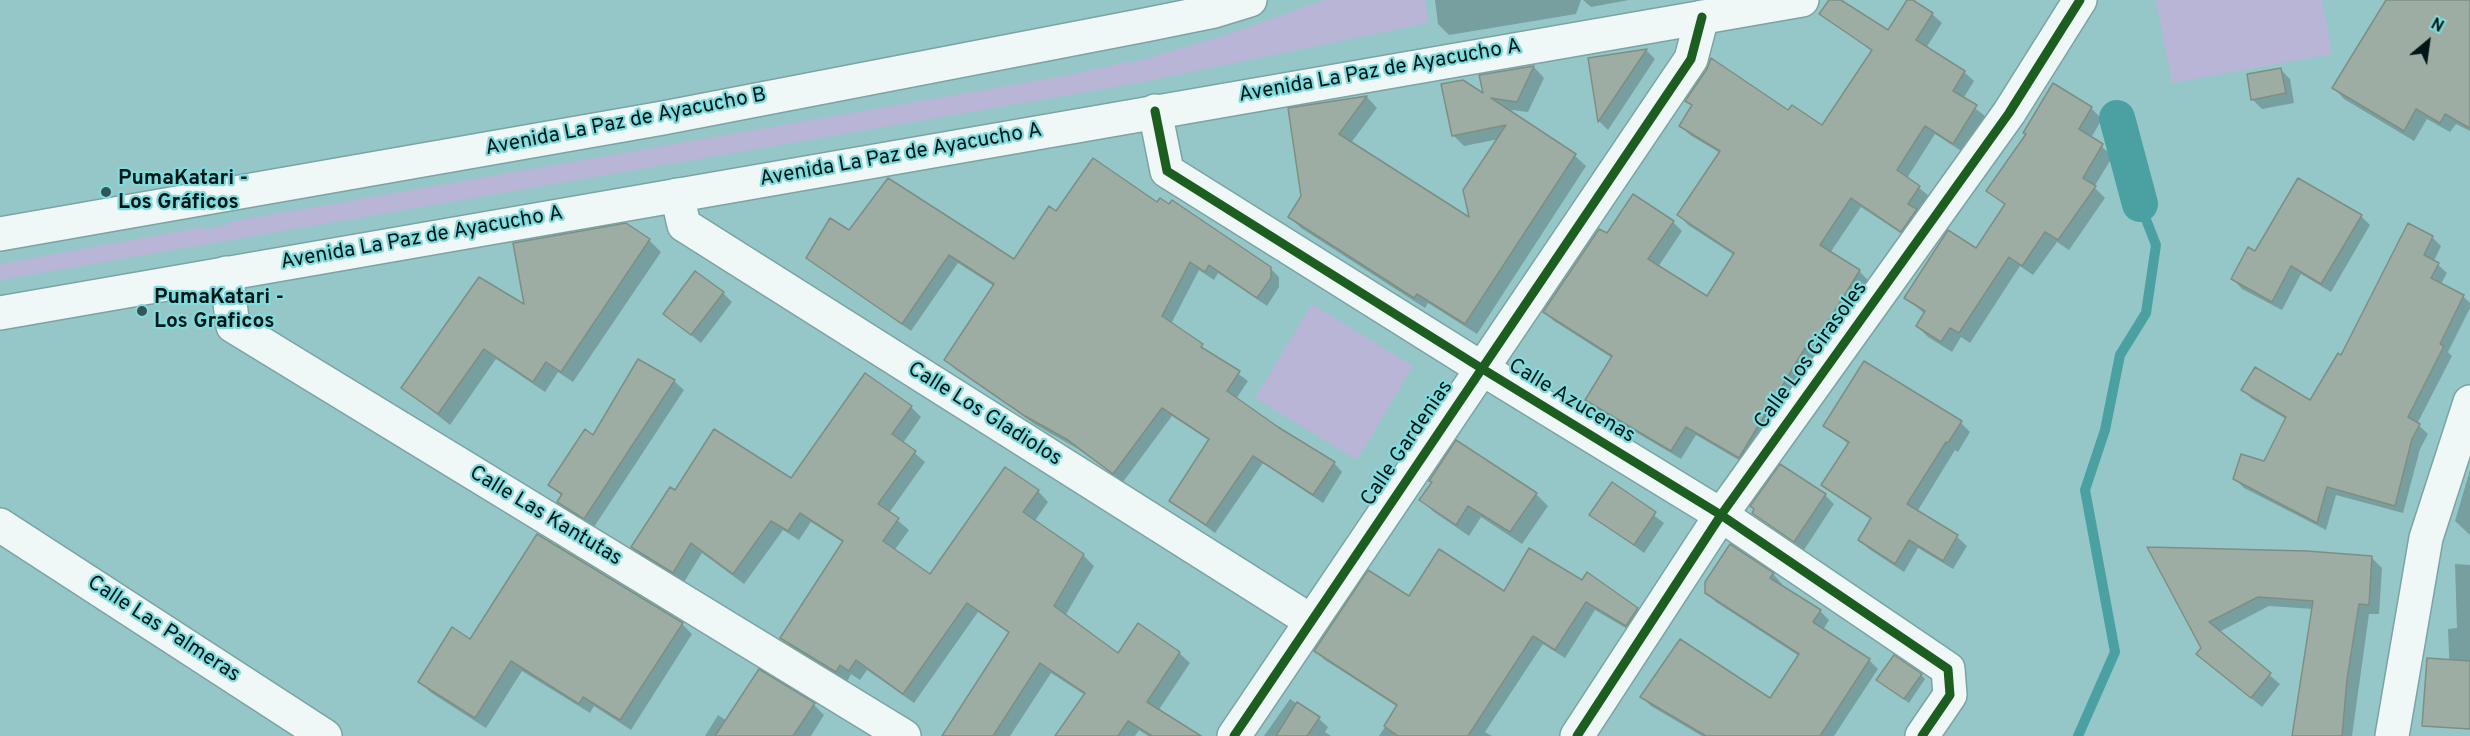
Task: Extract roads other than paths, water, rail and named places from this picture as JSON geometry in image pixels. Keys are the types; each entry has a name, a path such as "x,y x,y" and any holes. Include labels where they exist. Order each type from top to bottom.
{"street":[{"name":"Avenida La Paz de Ayacucho B","path":"0,234 663,118 1145,26 1214,11 1250,0"},
{"name":"Avenida La Paz de Ayacucho A","path":"0,313 1802,0"},
{"name":"Calle Los Girasoles","path":"1577,736 1721,515 2009,113 2080,0"},
{"name":"Calle Gardenias","path":"1234,736 1691,59 1702,17"},
{"name":"Calle Azucenas","path":"1155,111 1167,171 1721,515 1948,669 1950,695 1922,736"},
{"name":"Calle Los Gladiolos","path":"677,195 684,225 1311,621"},
{"name":"Calle Las Kantutas","path":"226,273 233,326 904,736"},
{"path":"2392,736 2426,538 2470,402"},
{"name":"Calle Las Palmeras","path":"0,525 325,736"}],"waterway":[{"path":"2117,118 2140,204"},
{"path":"2078,736 2115,652 2085,490 2105,430 2120,355 2146,313 2156,245 2140,204"}],"place":[{"name":"PumaKatari - Los Gráficos","path":"106,192"},
{"name":"PumaKatari - Los Graficos","path":"142,311"}]}
